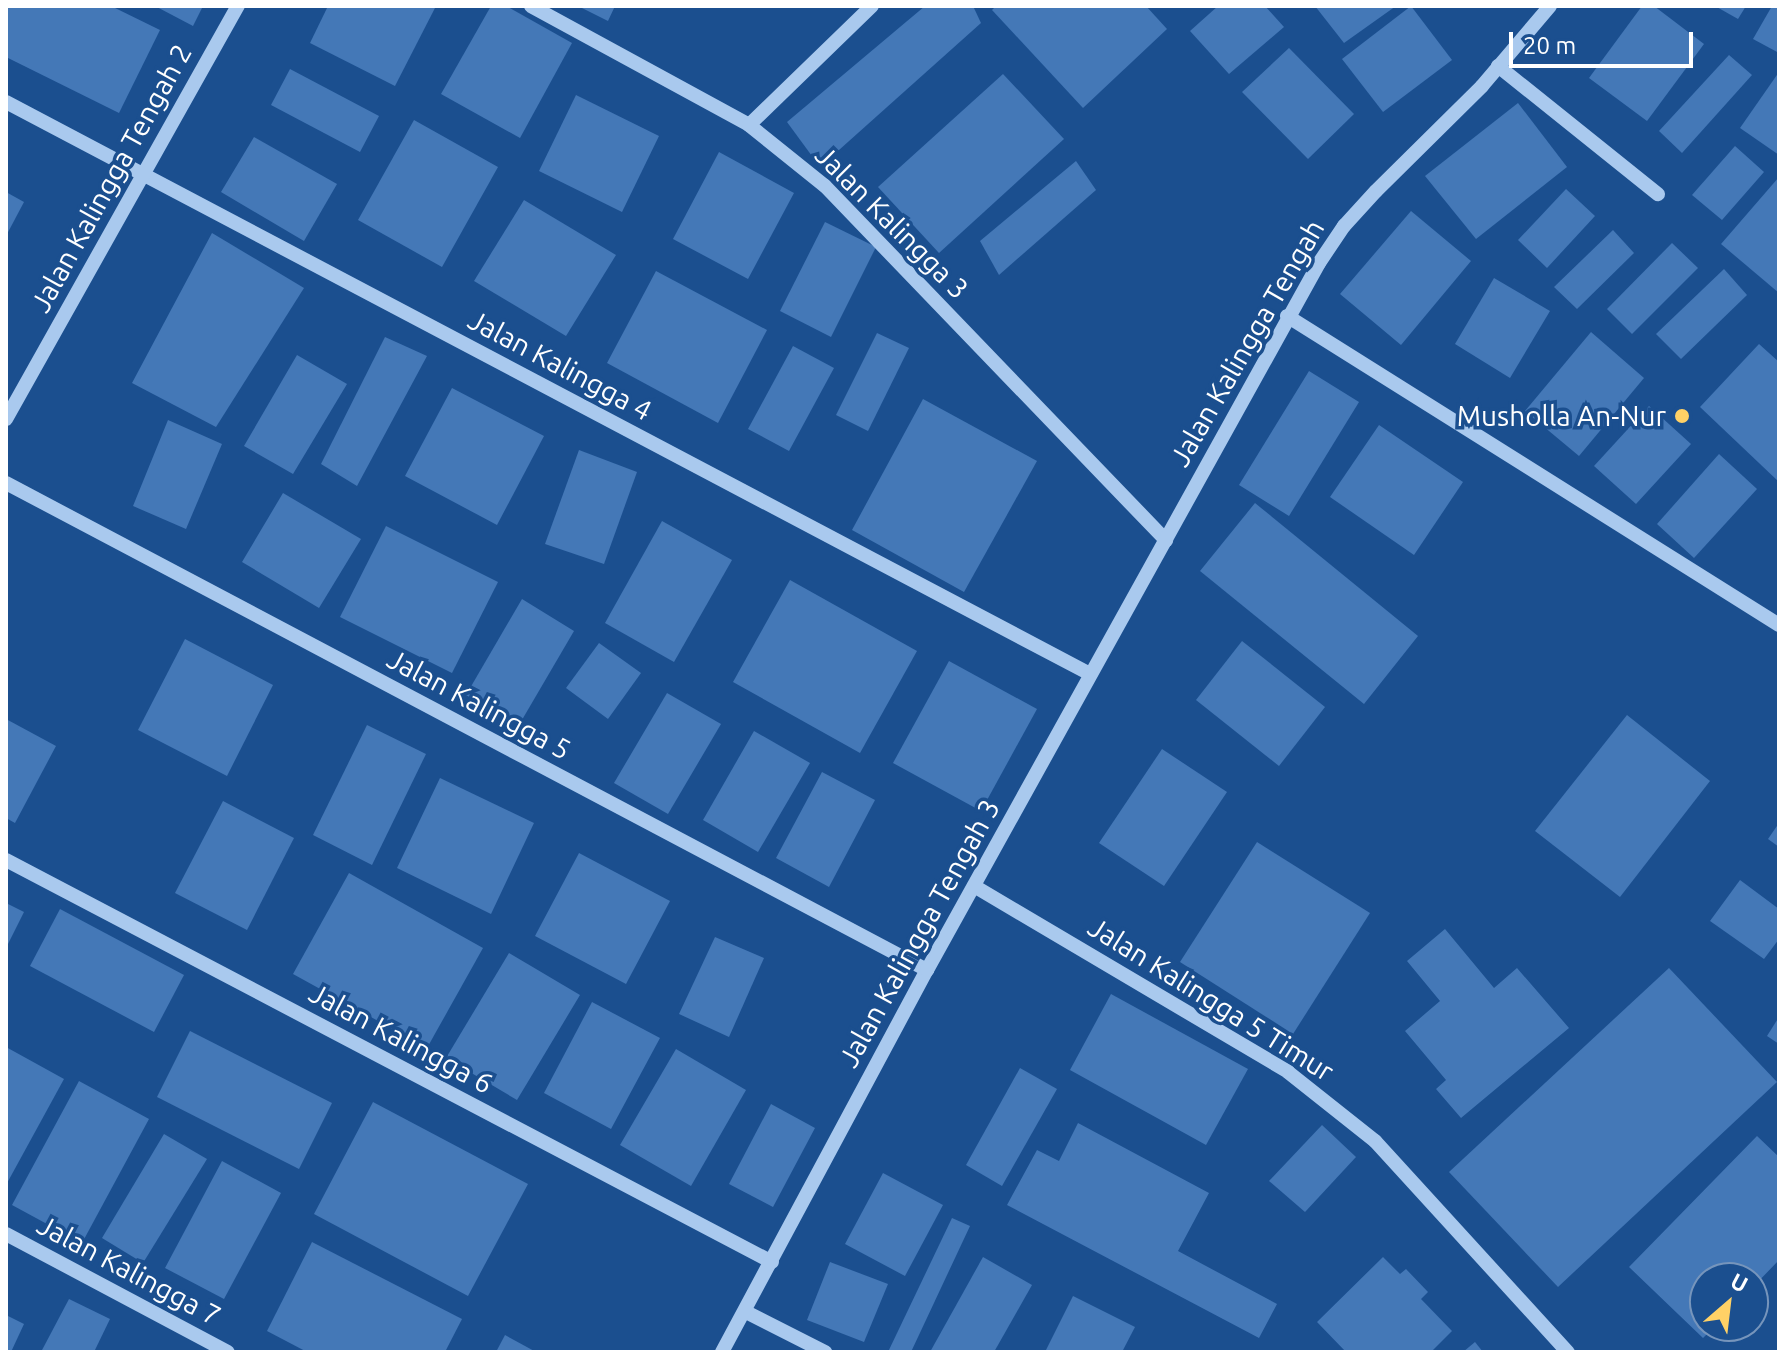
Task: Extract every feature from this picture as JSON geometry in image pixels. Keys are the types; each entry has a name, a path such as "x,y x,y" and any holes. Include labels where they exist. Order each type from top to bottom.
{"street":[{"name":"Jalan Kalingga Tengah 2","path":"6,419 238,6"},
{"name":"Jalan Kalingga 3","path":"531,6 749,125 825,186 1166,540"},
{"path":"749,125 872,6"},
{"name":"Jalan Kalingga Tengah","path":"1166,540 1287,316 1344,226 1498,66 1550,6"},
{"path":"1498,66 1658,194"},
{"name":"Jalan Kalingga 4","path":"6,102 1090,674"},
{"path":"1287,316 1779,625"},
{"name":"Jalan Kalingga 5","path":"6,483 927,970"},
{"name":"Jalan Kalingga Tengah 3","path":"722,1352 927,970 1166,540"},
{"name":"Jalan Kalingga 6","path":"6,860 772,1262"},
{"name":"Jalan Kalingga 5 Timur","path":"974,886 1288,1072 1375,1141 1568,1352"},
{"name":"Jalan Kalingga 7","path":"6,1234 228,1352"},
{"path":"746,1312 825,1352"}],"building":[{"path":"6,6 111,6 160,30 119,113 6,57"},
{"path":"155,6 203,6 193,26"},
{"path":"328,6 436,6 395,86 310,43"},
{"path":"491,6 506,6 572,43 520,138 441,94"},
{"path":"578,6 615,6 608,21"},
{"path":"925,6 973,6 981,23 820,167 787,122"},
{"path":"996,6 1146,6 1167,29 1083,108 992,10"},
{"path":"1218,6 1265,6 1284,27 1229,74 1190,31"},
{"path":"1315,6 1396,6 1344,43"},
{"path":"1411,6 1452,60 1383,112 1342,59"},
{"path":"1642,6 1654,6 1704,44 1647,121 1589,78"},
{"path":"1715,6 1746,6 1738,19"},
{"path":"1772,6 1779,6 1779,53 1753,39"},
{"path":"1289,48 1354,114 1308,159 1242,92"},
{"path":"1729,55 1752,75 1682,153 1659,131"},
{"path":"290,69 379,116 360,152 271,105"},
{"path":"1779,72 1779,155 1740,128"},
{"path":"1003,74 1064,139 939,253 878,187"},
{"path":"576,95 659,136 622,212 539,171"},
{"path":"1518,103 1567,167 1476,239 1425,176"},
{"path":"414,120 498,167 442,267 358,220"},
{"path":"254,137 337,184 304,241 221,192"},
{"path":"1735,146 1764,172 1722,220 1692,195"},
{"path":"719,152 794,193 748,279 673,239"},
{"path":"1076,161 1096,190 999,275 980,241"},
{"path":"1779,177 1779,293 1721,244"},
{"path":"1566,189 1595,216 1547,268 1518,240"},
{"path":"6,192 24,202 6,236"},
{"path":"524,200 616,255 566,336 474,281"},
{"path":"1411,211 1471,261 1401,345 1340,294"},
{"path":"825,222 876,247 831,337 780,311"},
{"path":"1613,230 1634,253 1577,309 1554,287"},
{"path":"212,233 304,288 216,427 132,383"},
{"path":"1672,243 1698,268 1632,334 1607,309"},
{"path":"1724,269 1747,295 1681,359 1656,334"},
{"path":"656,271 767,330 718,423 607,363"},
{"path":"1494,278 1550,311 1510,378 1455,344"},
{"path":"1591,332 1644,378 1579,456 1525,411"},
{"path":"877,333 909,348 868,431 836,415"},
{"path":"385,337 427,356 357,486 321,464"},
{"path":"1759,344 1779,362 1779,482 1700,407"},
{"path":"793,346 834,368 789,451 748,429"},
{"path":"297,355 347,384 293,474 244,446"},
{"path":"1309,371 1359,402 1289,516 1239,485"},
{"path":"452,388 544,436 497,525 405,476"},
{"path":"923,399 1037,461 964,592 852,530"},
{"path":"1649,406 1691,444 1636,504 1594,466"},
{"path":"168,420 222,444 186,529 133,506"},
{"path":"1379,425 1463,482 1414,555 1330,497"},
{"path":"579,450 637,472 604,564 545,544"},
{"path":"1719,454 1757,489 1694,558 1657,524"},
{"path":"283,493 361,539 319,608 242,562"},
{"path":"1255,503 1418,636 1364,704 1200,571"},
{"path":"662,521 732,560 674,662 605,623"},
{"path":"386,526 498,582 452,673 340,617"},
{"path":"790,580 917,651 860,753 733,682"},
{"path":"522,599 574,631 519,725 466,695"},
{"path":"185,639 273,685 227,776 138,730"},
{"path":"1242,641 1325,707 1279,766 1196,700"},
{"path":"599,643 641,673 608,719 566,688"},
{"path":"949,661 1037,709 981,811 893,763"},
{"path":"667,693 721,724 668,814 614,783"},
{"path":"1627,715 1710,781 1620,897 1535,831"},
{"path":"6,719 56,746 15,823 6,818"},
{"path":"367,725 426,754 372,865 313,835"},
{"path":"754,731 810,763 758,852 703,820"},
{"path":"1162,749 1227,792 1164,886 1099,843"},
{"path":"822,772 875,800 829,887 776,858"},
{"path":"440,778 534,823 491,914 397,868"},
{"path":"223,801 294,838 247,930 175,893"},
{"path":"1779,823 1779,847 1768,839"},
{"path":"1257,842 1370,913 1293,1034 1180,962"},
{"path":"579,853 670,901 626,984 535,936"},
{"path":"349,873 483,948 427,1048 293,974"},
{"path":"1740,880 1779,909 1779,939 1764,959 1710,921"},
{"path":"6,903 24,912 6,948"},
{"path":"60,909 184,975 154,1032 30,966"},
{"path":"1445,929 1494,988 1517,968 1569,1028 1461,1118 1436,1089 1446,1080 1405,1031 1440,1001 1407,961"},
{"path":"715,937 764,958 729,1037 679,1014"},
{"path":"509,953 580,995 517,1100 446,1058"},
{"path":"1669,968 1777,1082 1558,1287 1449,1172"},
{"path":"1111,994 1248,1069 1206,1145 1070,1070"},
{"path":"592,1002 660,1038 611,1129 544,1093"},
{"path":"1779,1017 1779,1044 1767,1036"},
{"path":"190,1031 332,1103 299,1169 157,1097"},
{"path":"6,1047 64,1079 6,1185"},
{"path":"676,1049 746,1090 691,1186 620,1145"},
{"path":"1020,1068 1057,1089 1002,1186 966,1165"},
{"path":"79,1081 149,1119 82,1243 12,1205"},
{"path":"373,1102 528,1184 468,1296 314,1214"},
{"path":"771,1104 815,1128 773,1207 729,1184"},
{"path":"1078,1123 1209,1193 1178,1251 1277,1304 1259,1338 1007,1205 1037,1150 1059,1161"},
{"path":"1322,1125 1356,1157 1305,1212 1269,1181"},
{"path":"164,1134 207,1159 143,1263 102,1238"},
{"path":"1757,1136 1779,1157 1779,1260 1769,1270 1769,1262 1689,1262 1689,1325 1629,1267"},
{"path":"222,1161 281,1193 224,1299 165,1268"},
{"path":"883,1173 943,1205 905,1276 845,1244"},
{"path":"952,1218 970,1226 911,1352 888,1352"},
{"path":"312,1242 462,1319 445,1352 307,1352 267,1331"},
{"path":"983,1257 1032,1285 994,1352 930,1352"},
{"path":"1383,1257 1400,1274 1406,1269 1428,1292 1421,1299 1452,1331 1431,1352 1346,1352 1317,1322"},
{"path":"830,1262 888,1284 864,1342 807,1320"},
{"path":"1073,1296 1135,1327 1122,1352 1045,1352"},
{"path":"69,1299 110,1319 94,1352 41,1352"},
{"path":"6,1315 24,1324 11,1352 6,1352"},
{"path":"505,1335 536,1352 496,1352"},
{"path":"1475,1342 1483,1352 1463,1352"}],"place":[{"name":"Musholla An-Nur","path":"1682,416"}]}
